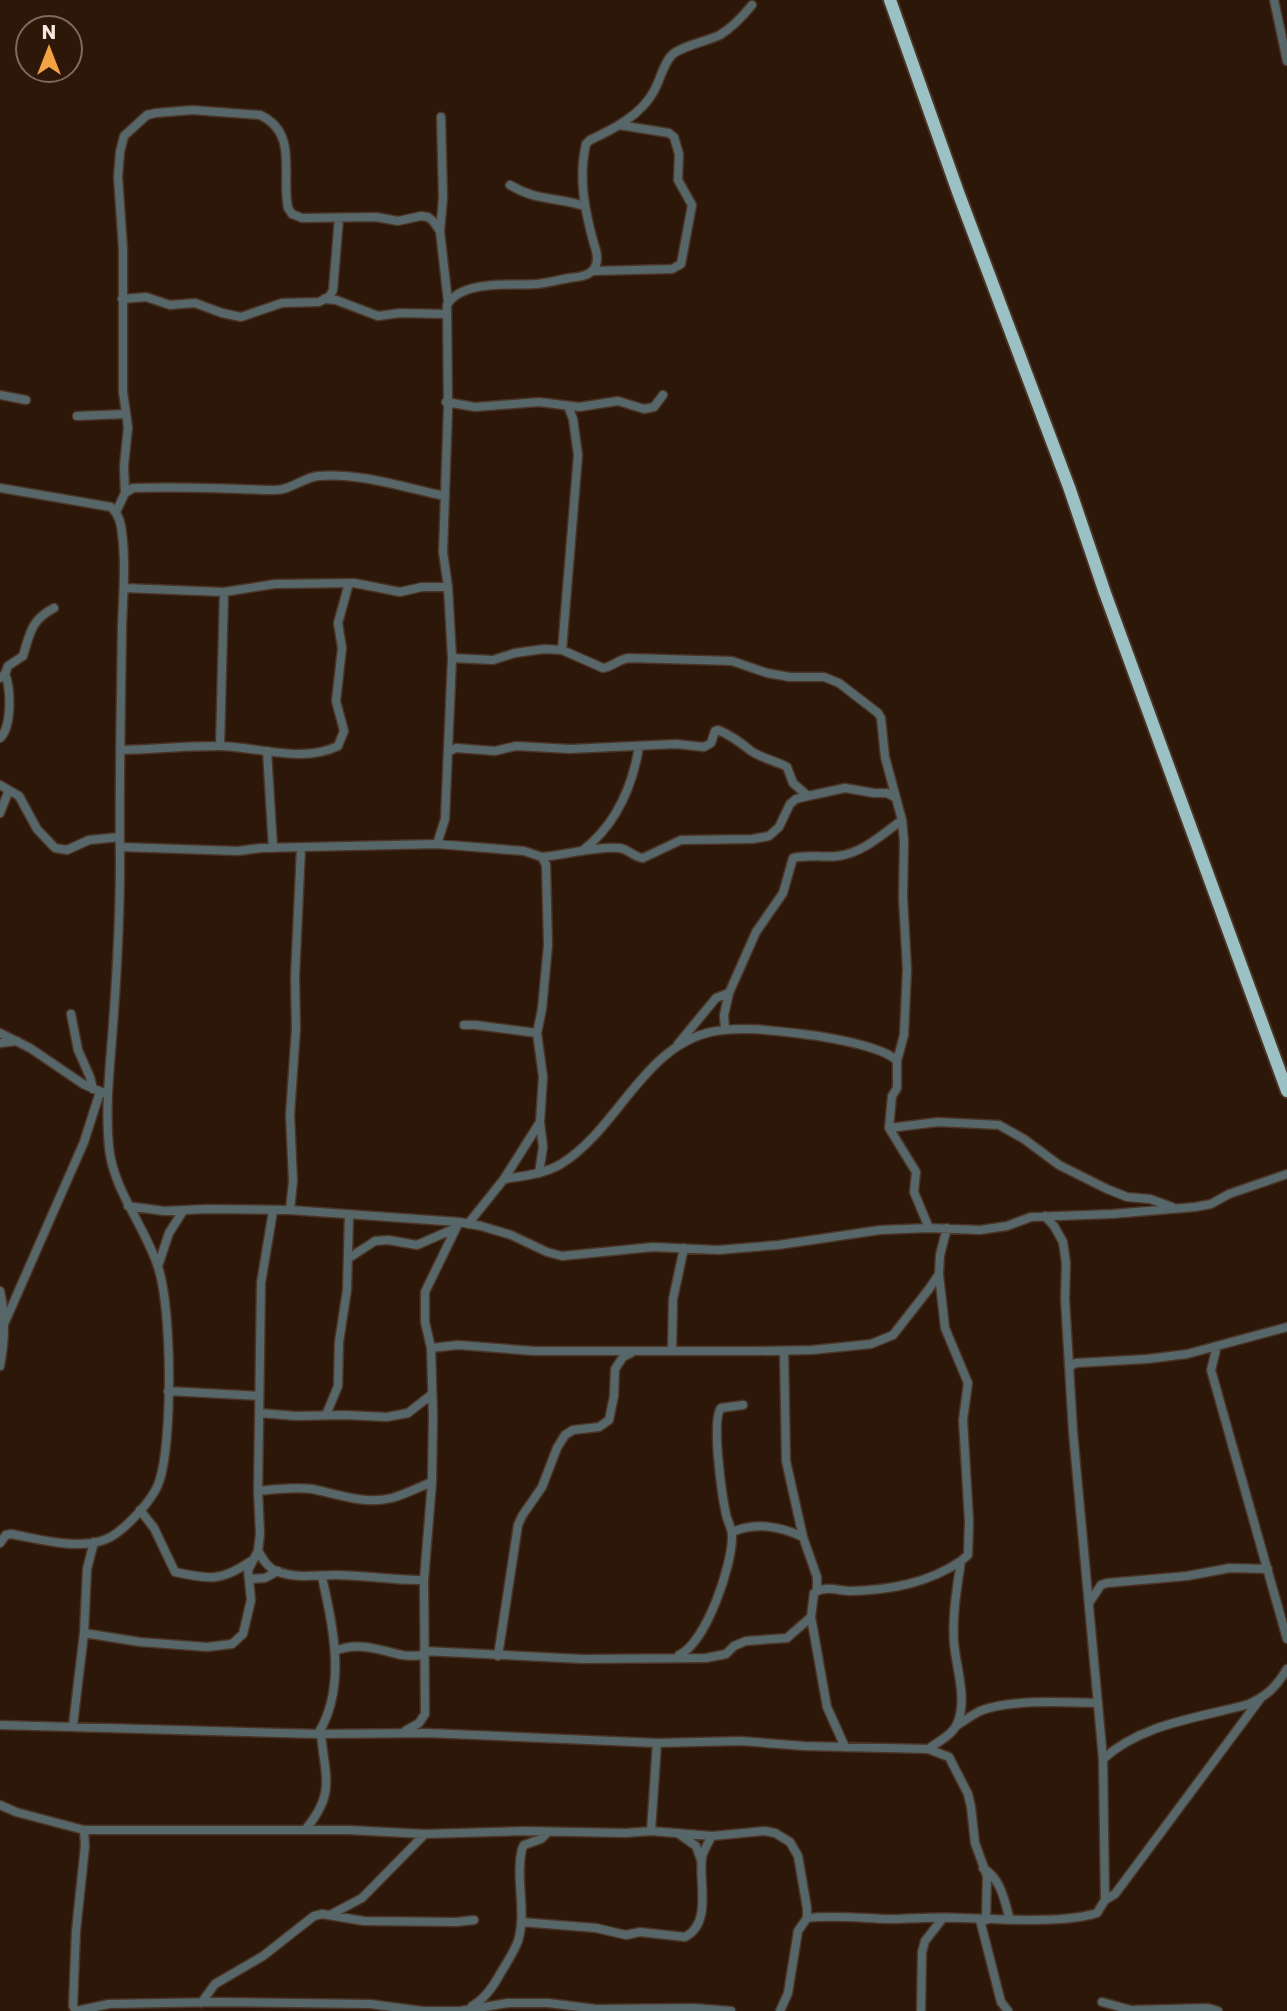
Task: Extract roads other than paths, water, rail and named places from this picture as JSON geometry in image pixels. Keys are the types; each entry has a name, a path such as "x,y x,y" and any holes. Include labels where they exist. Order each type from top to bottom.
{"highway":[{"path":"890,0 1287,1091"}],"street":[{"path":"1274,0 1287,61"},
{"path":"593,271 596,252 584,206 586,144 618,125 649,99 671,56 677,51 723,33 752,5"},
{"path":"116,512 125,493 124,466 128,439 123,392 123,249 118,177 124,136 147,115 192,110 260,115 270,120 282,134 287,178 286,200 292,214 302,218 376,217 398,221 421,216 433,220 440,231"},
{"path":"437,845 445,819 452,658 443,552 445,314 448,302 440,231 443,198 440,117"},
{"path":"448,302 456,295 483,287 579,278 593,271 672,269 681,264 692,205 678,180 679,155 674,137 669,133 618,125"},
{"path":"510,186 533,197 566,200 584,206"},
{"path":"324,299 330,296 333,290 339,218"},
{"path":"122,299 146,297 170,305 195,303 241,317 282,303 324,299 336,300 377,316 400,313 445,314"},
{"path":"0,396 26,400"},
{"path":"446,402 487,407 527,403 590,406 618,401 644,409 654,407 663,396"},
{"path":"562,650 578,455 573,419 568,406"},
{"path":"77,416 126,414"},
{"path":"125,493 133,488 160,487 274,490 293,486 310,477 326,476 384,482 445,496"},
{"path":"0,488 111,507 116,512 122,532 124,588 120,929 100,1092 84,1142 5,1322"},
{"path":"124,588 224,592 267,585 349,583 400,592 422,587 448,587"},
{"path":"120,750 220,746 267,751 315,752 333,749 341,743 343,723 336,695 342,648 338,623 349,583"},
{"path":"220,746 224,592"},
{"path":"0,738 5,733 8,713 9,687 3,676 8,666 23,656 35,622 54,608"},
{"path":"452,658 493,660 533,650 562,650 603,668 629,658 732,661 767,673 790,677 824,677 839,683 860,702 878,713 888,770 902,820 907,970 904,1035 897,1061 897,1088 892,1096 889,1128 916,1172 914,1192 929,1228"},
{"path":"448,752 456,748 495,751 516,746 553,749 676,744 704,747 711,743 715,731 719,730 755,753 787,767 793,783 808,796"},
{"path":"582,851 596,841 615,814 632,781 639,747"},
{"path":"267,751 273,848"},
{"path":"0,785 19,796 37,829 55,848 67,850 89,840 120,837"},
{"path":"120,847 238,850 437,845 524,851 542,857 615,848 628,850 643,858 681,840 761,839 774,832 790,804 796,799 808,796 845,788 887,793 896,798"},
{"path":"0,813 9,790"},
{"path":"725,1030 723,1015 729,993 756,932 783,892 793,858 811,855 837,856 859,850 902,820"},
{"path":"290,1210 293,1181 290,1115 296,1028 295,977 301,848"},
{"path":"540,1172 543,1147 540,1122 543,1077 537,1034 548,944 546,865 542,857"},
{"path":"505,1179 540,1172 563,1163 588,1142 654,1067 676,1048 716,998 729,993"},
{"path":"0,1544 3,1535 11,1534 55,1541 94,1542 113,1536 153,1496 163,1468 168,1391 165,1296 158,1266 119,1186 109,1150 100,1092 78,1050 71,1014"},
{"path":"464,1025 537,1034"},
{"path":"676,1048 704,1034 725,1030 771,1031 832,1038 887,1052 897,1061"},
{"path":"0,1033 100,1092"},
{"path":"0,1043 17,1041"},
{"path":"403,1732 419,1723 425,1714 424,1580 432,1482 432,1348 425,1322 425,1292 461,1225 505,1179 540,1122"},
{"path":"889,1128 937,1122 999,1125 1059,1164 1107,1189 1127,1196 1150,1199 1175,1209"},
{"path":"128,1206 183,1211 290,1210 461,1225 511,1235 547,1252 562,1255 639,1248 735,1250 880,1230 996,1229 1024,1219 1045,1216 1112,1214 1211,1204 1228,1194 1287,1174"},
{"path":"158,1266 169,1233 183,1211"},
{"path":"140,1510 159,1537 167,1560 175,1572 200,1577 226,1576 251,1561 258,1551 261,1283 273,1211"},
{"path":"326,1415 338,1386 339,1342 347,1290 349,1215"},
{"path":"1045,1216 1060,1236 1065,1254 1069,1367 1103,1759 1105,1900"},
{"path":"349,1258 375,1241 388,1240 417,1245 461,1225"},
{"path":"817,1589 893,1589 935,1575 968,1555 963,1429 968,1383 945,1328 939,1274 940,1255 947,1228"},
{"path":"672,1351 673,1299 684,1248"},
{"path":"432,1348 458,1346 521,1350 784,1351 881,1342 898,1329 939,1274"},
{"path":"0,1291 5,1340 0,1366"},
{"path":"1069,1367 1076,1363 1147,1359 1217,1346 1287,1327"},
{"path":"1217,1346 1211,1370 1287,1639"},
{"path":"498,1656 518,1525 542,1487 560,1441 565,1435 573,1430 599,1427 609,1420 614,1396 615,1369 623,1357 634,1351"},
{"path":"784,1351 786,1461 803,1536 817,1577 811,1617 827,1707 845,1747"},
{"path":"168,1391 259,1396"},
{"path":"260,1413 296,1416 400,1416 413,1410 432,1395"},
{"path":"674,1658 689,1650 705,1626 726,1570 732,1532 724,1504 718,1411 743,1405"},
{"path":"258,1491 312,1489 354,1499 374,1500 391,1498 432,1482"},
{"path":"732,1532 765,1525 803,1536"},
{"path":"73,1725 84,1633 86,1580 94,1542"},
{"path":"258,1551 267,1564 278,1571 296,1576 335,1575 398,1581 424,1580"},
{"path":"84,1633 182,1646 214,1647 232,1644 239,1640 246,1625 251,1592 248,1579 251,1561"},
{"path":"956,1726 961,1704 954,1624 961,1561"},
{"path":"1088,1604 1101,1585 1107,1583 1187,1576 1230,1568 1268,1569"},
{"path":"248,1579 265,1578 278,1571"},
{"path":"305,1830 322,1808 326,1793 319,1734 330,1710 335,1651 322,1577"},
{"path":"335,1651 366,1646 403,1655 425,1653 583,1659 716,1657 746,1641 788,1638 811,1617"},
{"path":"807,1917 842,1915 888,1919 943,1917 1010,1920 1097,1913 1105,1900 1115,1894 1260,1699 1275,1687 1287,1669"},
{"path":"1103,1759 1117,1746 1148,1731 1260,1699"},
{"path":"928,1749 950,1734 956,1726 993,1707 1065,1702 1098,1703"},
{"path":"0,1725 319,1734 403,1732 657,1743 741,1741 804,1746 928,1749 942,1752 949,1756 954,1764 971,1807 975,1843 987,1876 983,1920 1001,2002 1009,2011"},
{"path":"651,1831 657,1743"},
{"path":"0,1805 16,1812 84,1830 305,1830 425,1834 609,1834 651,1831 712,1836 765,1831 785,1838 794,1848 801,1867 807,1917 798,1931 788,1993 780,2011"},
{"path":"84,1830 72,2006 76,2011 109,2004 201,2003 354,2003 413,2010 467,2009 508,2003 596,2009 731,2011"},
{"path":"467,2009 481,2001 498,1979 518,1940 521,1922 522,1849 524,1845 541,1839 548,1832"},
{"path":"329,1915 362,1898 425,1834"},
{"path":"679,1834 696,1846 702,1863"},
{"path":"521,1922 596,1928 626,1935 639,1932 685,1937 695,1929 699,1917 703,1889 702,1863 712,1836"},
{"path":"983,1868 993,1874 1000,1886 1010,1920"},
{"path":"201,2003 215,1984 263,1956 314,1916 329,1915 364,1921 474,1920"},
{"path":"921,2011 922,1952 925,1941 943,1917"},
{"path":"1101,2003 1131,2010 1208,2008 1218,2011"}]}
